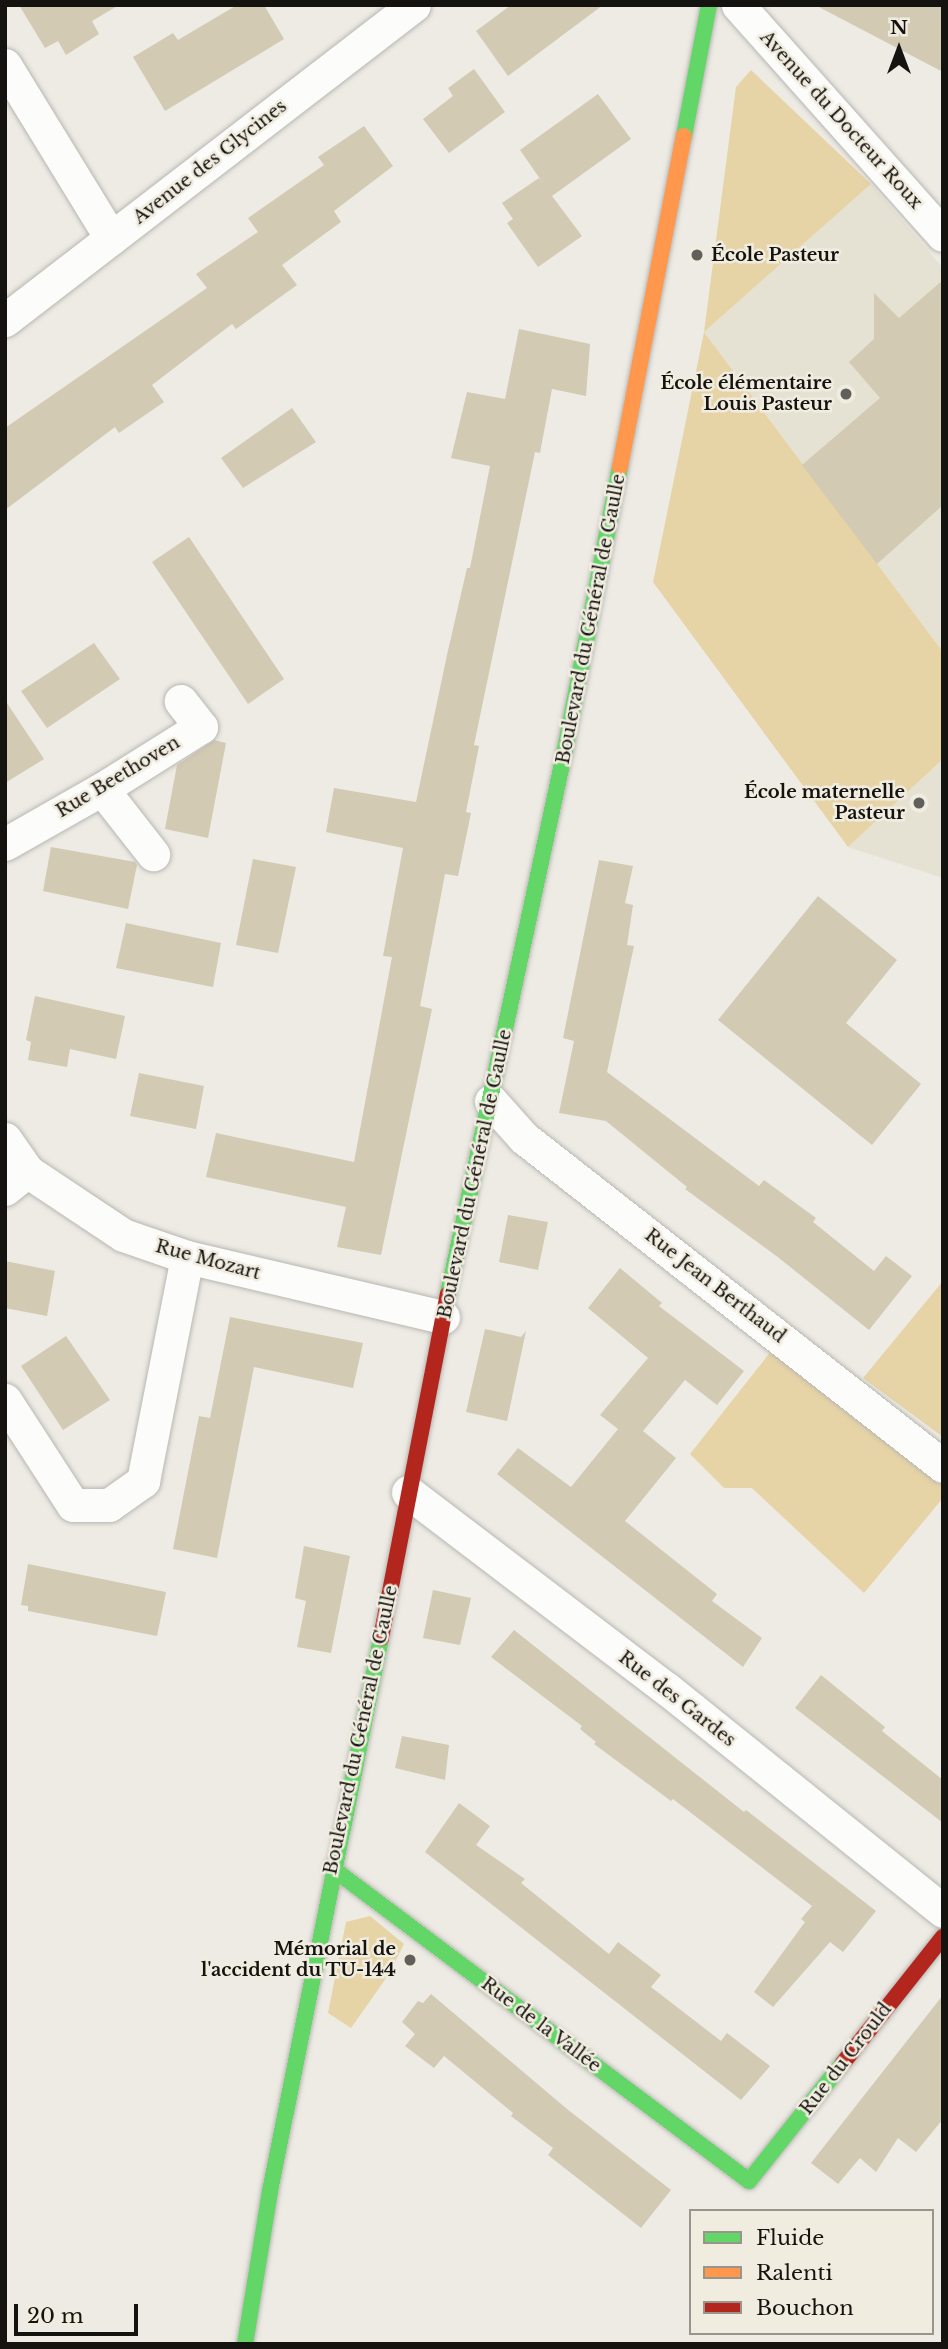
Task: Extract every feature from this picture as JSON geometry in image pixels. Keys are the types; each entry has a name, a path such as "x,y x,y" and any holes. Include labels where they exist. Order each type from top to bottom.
{"street":[{"name":"Avenue des Glycines","path":"5,320 414,5"},
{"name":"Boulevard du Général de Gaulle","path":"245,2344 270,2191 332,1868 359,1753 443,1317 565,750 709,5"},
{"name":"Avenue du Docteur Roux","path":"738,5 943,235"},
{"path":"5,65 111,238"},
{"name":"Rue Beethoven","path":"5,844 102,789 201,727 181,701"},
{"path":"102,789 153,854"},
{"name":"Rue Jean Berthaud","path":"491,1101 524,1138 943,1466"},
{"name":"Rue Mozart","path":"5,1139 16,1180 124,1235 187,1257 443,1317"},
{"path":"5,1400 73,1505 109,1505 144,1481 187,1257"},
{"name":"Rue des Gardes","path":"408,1492 667,1689 943,1911"},
{"name":"Rue de la Vallée","path":"332,1868 749,2181"},
{"name":"Rue du Crould","path":"749,2181 943,1937"}],"shaded area":[{"path":"751,70 871,184 704,332 736,87"},
{"name":"École élémentaire Louis Pasteur","path":"871,184 943,268 943,652 704,332"},
{"path":"704,332 943,652 943,759 848,847 653,582"},
{"name":"École maternelle Pasteur","path":"943,759 943,878 848,847"},
{"path":"943,1281 943,1437 863,1378"},
{"path":"772,1350 943,1484 943,1498 864,1593 752,1488 724,1488 690,1454"},
{"path":"370,1916 404,1944 389,1974 351,2028 328,2013 346,1922"}],"building":[{"path":"19,5 119,5 92,21 99,34 66,55 58,41 45,48"},
{"path":"237,5 264,5 284,39 165,111 133,57 173,33 178,40"},
{"path":"511,5 603,5 508,76 476,31"},
{"path":"815,5 943,5 943,72"},
{"path":"474,69 505,112 449,153 423,119 453,96 448,88"},
{"path":"598,94 631,139 552,196 582,236 538,267 507,223 513,219 502,203 539,178 543,183 520,150"},
{"path":"364,126 393,166 334,211 341,222 282,265 297,285 236,329 232,324 152,385 164,402 119,433 115,427 5,510 5,428 207,288 196,274 258,232 248,218 324,165 318,157"},
{"path":"943,280 943,505 877,564 802,465 880,398 849,362 874,339 874,293 899,318"},
{"path":"519,329 590,344 586,396 552,389 540,453 535,452 474,745 479,746 466,812 471,813 458,876 445,874 420,1006 432,1009 381,1255 337,1247 346,1207 206,1177 216,1133 354,1162 392,957 383,956 403,848 326,832 334,788 416,802 467,568 470,568 490,466 451,458 467,392 505,399"},
{"path":"292,408 316,442 243,488 221,458"},
{"path":"189,537 284,679 248,704 152,562"},
{"path":"94,643 120,679 47,728 21,691"},
{"path":"5,700 44,759 5,783"},
{"path":"214,740 226,743 208,838 165,829 177,765"},
{"path":"51,847 135,862 137,865 128,909 43,891"},
{"path":"253,859 296,867 278,953 236,945"},
{"path":"599,860 633,866 625,903 633,905 627,945 634,946 607,1072 759,1186 764,1180 816,1218 813,1222 874,1271 886,1256 912,1276 869,1330 779,1258 685,1189 687,1187 606,1121 559,1113 574,1041 563,1038"},
{"path":"818,896 897,960 846,1023 921,1084 872,1145 718,1020"},
{"path":"126,923 221,943 213,987 116,968"},
{"path":"35,996 125,1016 116,1059 70,1049 67,1067 28,1060 31,1042 26,1040"},
{"path":"139,1073 204,1086 196,1129 130,1116"},
{"path":"508,1215 548,1222 538,1270 499,1262"},
{"path":"5,1261 55,1271 47,1316 5,1308"},
{"path":"620,1268 662,1303 659,1306 744,1371 717,1405 685,1380 643,1431 676,1458 625,1521 717,1594 712,1601 762,1638 743,1667 497,1474 518,1448 571,1487 618,1429 600,1415 648,1358 588,1308"},
{"path":"230,1317 363,1343 353,1388 254,1367 217,1558 173,1549 199,1416 210,1418"},
{"path":"485,1329 521,1337 526,1331 507,1421 466,1412"},
{"path":"66,1336 110,1400 63,1430 21,1366"},
{"path":"304,1546 350,1556 331,1653 297,1647 306,1601 295,1598"},
{"path":"28,1564 166,1592 157,1636 28,1611 28,1606 21,1605"},
{"path":"433,1590 471,1598 460,1645 423,1638"},
{"path":"514,1630 744,1812 746,1810 876,1911 843,1952 830,1942 773,2007 754,1992 805,1922 801,1919 812,1906 673,1799 671,1801 594,1744 596,1742 580,1729 582,1726 491,1657"},
{"path":"821,1675 885,1727 882,1731 943,1780 943,1823 795,1708"},
{"path":"402,1736 449,1745 445,1780 395,1768"},
{"path":"459,1803 490,1826 476,1845 525,1879 521,1883 609,1954 618,1942 661,1975 651,1987 721,2041 727,2033 770,2066 741,2100 425,1852"},
{"path":"431,1994 567,2109 671,2190 641,2228 548,2155 553,2148 511,2116 513,2113 444,2056 434,2068 405,2046 415,2034 402,2022 418,2001 423,2003"},
{"path":"943,1995 943,2119 916,2152 898,2138 876,2172 860,2158 838,2184 811,2163"}],"traffic: fast":[{"path":"684,136 709,5"},
{"path":"448,1294 565,750 620,467"},
{"path":"245,2344 270,2191 381,1638"},
{"path":"332,1868 749,2181 843,2063"}],"traffic: slow":[{"path":"620,467 684,136"}],"traffic: jam":[{"path":"381,1638 448,1294"},
{"path":"843,2063 943,1937"}],"place":[{"name":"École Pasteur","path":"697,255"},
{"name":"École élémentaire Louis Pasteur","path":"846,394"},
{"name":"École maternelle Pasteur","path":"919,803"},
{"name":"Mémorial de l'accident du TU-144","path":"410,1960"}]}
